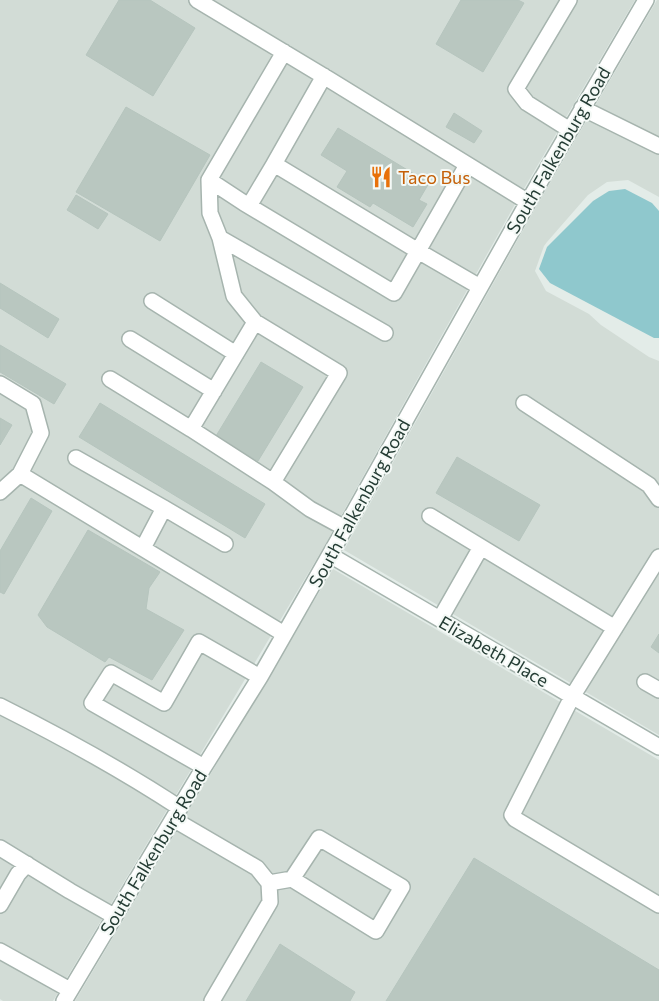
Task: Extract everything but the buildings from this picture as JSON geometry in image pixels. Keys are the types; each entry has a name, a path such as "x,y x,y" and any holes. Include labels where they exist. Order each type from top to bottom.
{"street":[{"path":"197,0 528,202"},
{"path":"569,0 516,89 527,103 570,130"},
{"name":"South Falkenburg Road","path":"67,996 260,677 528,202 646,0"},
{"path":"273,482 339,373 255,322 234,296 220,238 210,213 209,180 284,52"},
{"path":"248,206 324,76"},
{"path":"582,108 659,146"},
{"path":"274,164 480,287"},
{"path":"209,180 248,206 394,293 467,165"},
{"path":"220,238 385,333"},
{"path":"152,301 236,354"},
{"path":"191,429 255,322"},
{"path":"130,338 214,391"},
{"path":"110,379 273,482 310,509 345,528"},
{"path":"0,384 33,404 41,433 20,474 0,492"},
{"path":"524,403 649,485 659,499"},
{"path":"76,458 225,544"},
{"path":"20,474 284,634"},
{"path":"143,548 164,508"},
{"path":"430,516 615,628"},
{"path":"440,619 481,547"},
{"name":"Elizabeth Place","path":"330,554 659,747"},
{"path":"659,557 572,697 512,815 515,819 659,905"},
{"path":"204,767 92,703 111,673 164,703 199,642 260,677"},
{"path":"645,682 659,690"},
{"path":"0,706 80,748 146,786 176,814 257,868 269,883 270,902 212,1001"},
{"path":"269,883 292,880 376,931 402,887 319,838 292,880"},
{"path":"0,848 114,916"},
{"path":"0,905 18,874 27,864"},
{"path":"0,951 67,996"}],"shaded area":[{"path":"0,0 635,0 519,197 322,550 53,1001 3,1001 0,999"},
{"path":"657,0 659,0 659,197 628,180 607,182 588,195 547,242 535,271 546,291 589,314 601,325 649,357 659,361 659,735 344,550 536,207"},
{"path":"333,569 659,760 659,1001 75,1001"}],"water":[{"path":"625,189 652,203 659,211 659,338 654,338 550,283 539,269 547,247 593,201 609,191"}],"place":[{"name":"Taco Bus","path":"381,177"}]}
